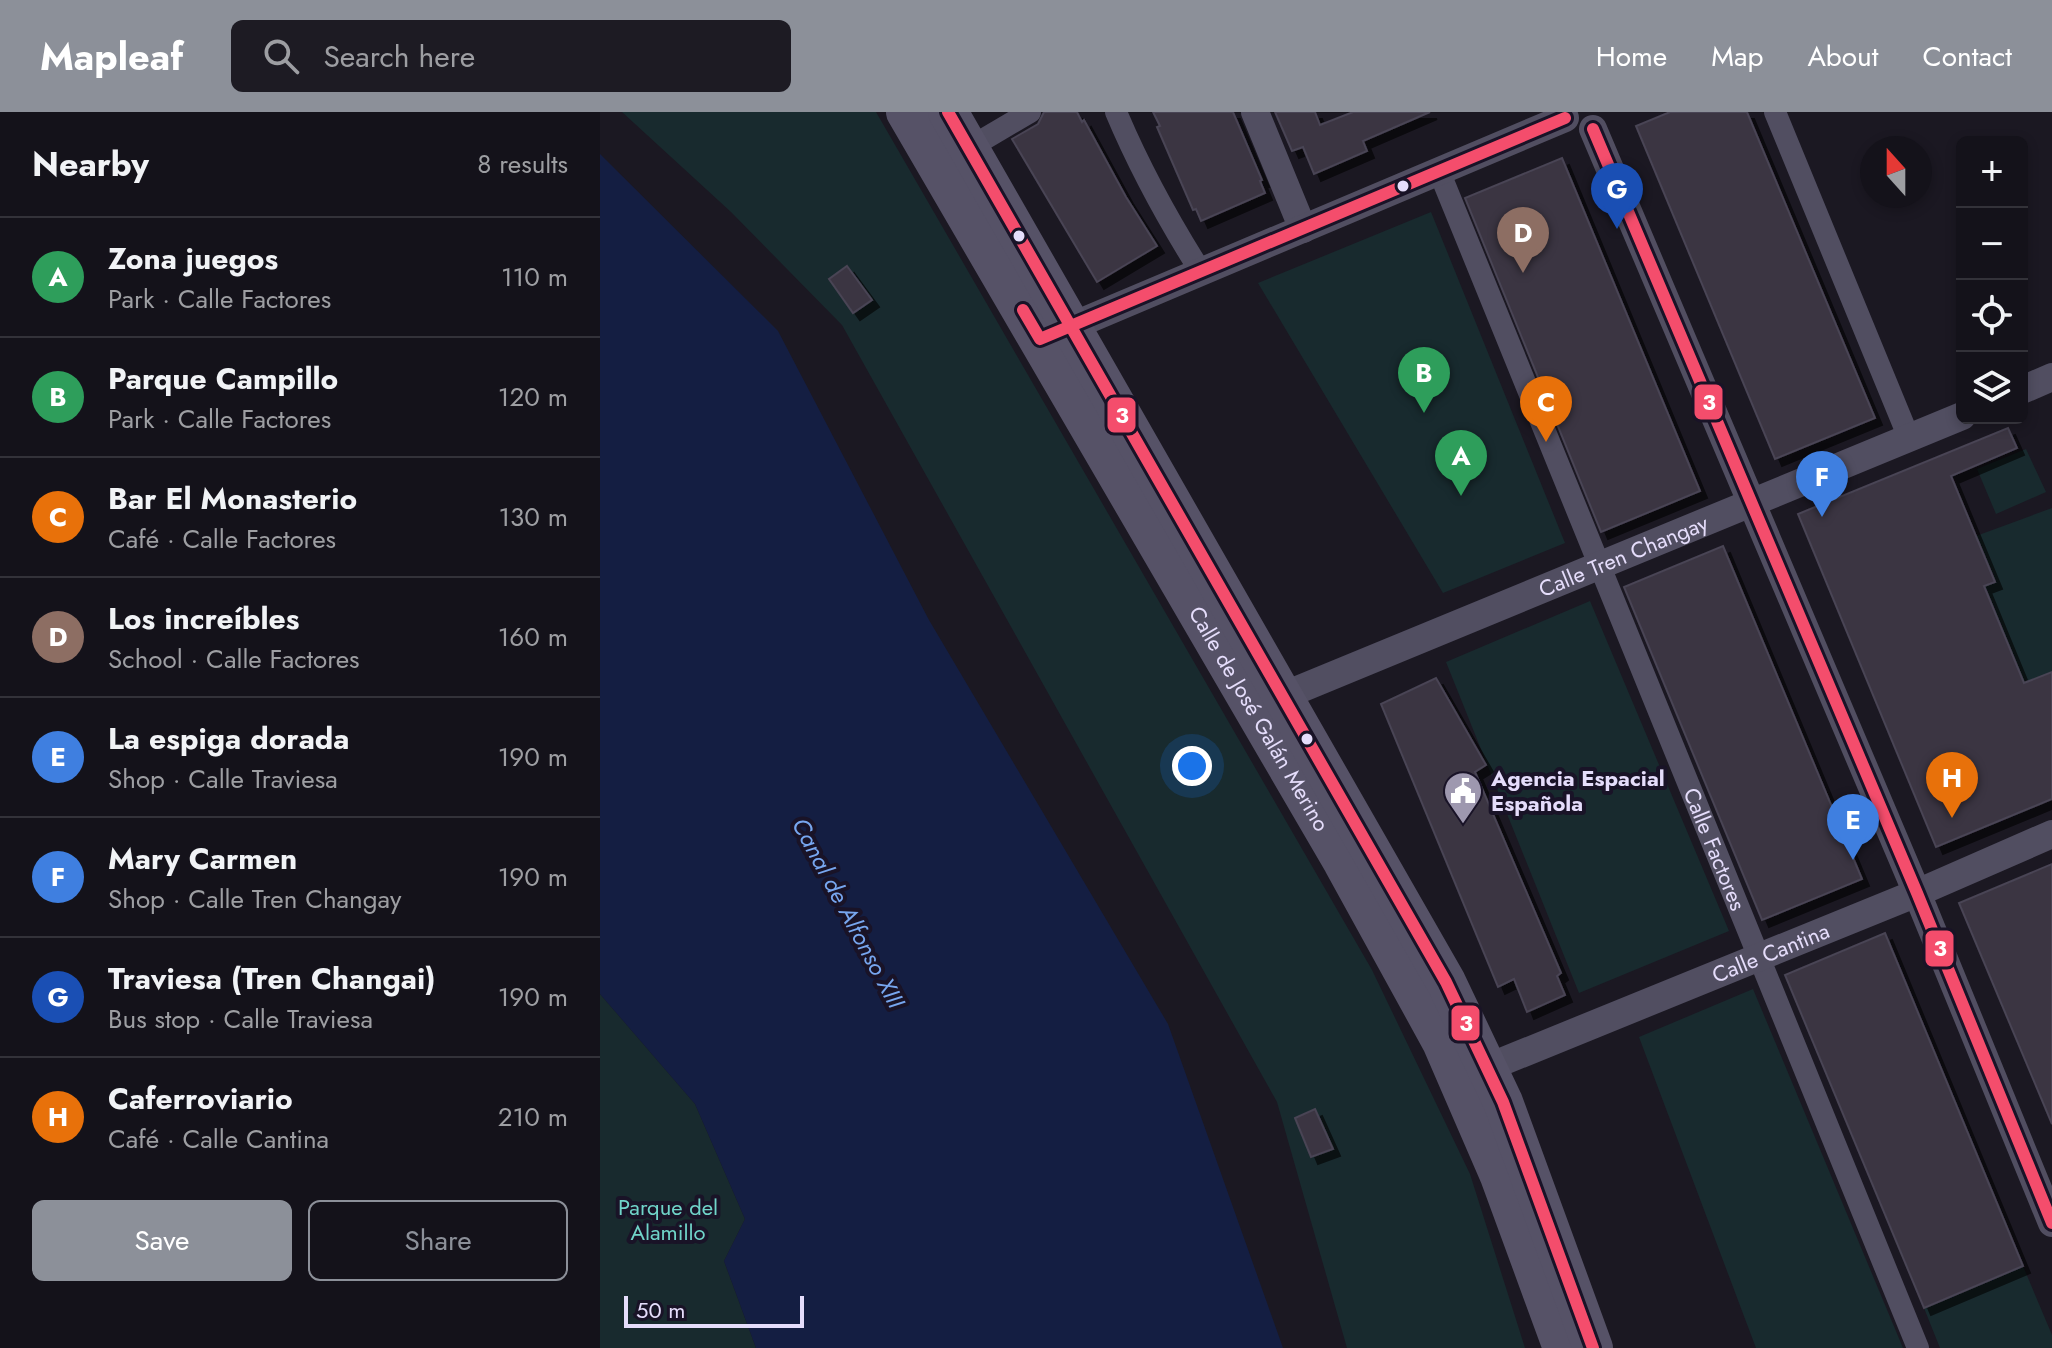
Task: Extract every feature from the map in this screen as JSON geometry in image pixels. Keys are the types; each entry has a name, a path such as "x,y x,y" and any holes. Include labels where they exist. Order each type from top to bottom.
{"main road":[{"name":"Calle de José Galán Merino","path":"906,112 1056,333 1283,696 1446,982 1489,1067 1593,1348"},
{"name":"Calle de José Galán Merino","path":"948,112 969,148 1056,333 1442,1042 1500,1176 1563,1348"}],"street":[{"path":"969,148 1030,112"},
{"path":"1116,112 1165,215 1201,272"},
{"path":"1255,112 1303,229"},
{"path":"1775,112 1909,438"},
{"path":"1056,333 1564,115 1573,126 1602,120 1751,505 1917,893 2052,1223"},
{"name":"Calle Factores","path":"1439,171 1918,1348"},
{"path":"2028,387 2052,377"},
{"name":"Calle Tren Changay","path":"1283,696 1956,418"},
{"name":"Calle Cantina","path":"1489,1067 1917,893 2052,834"}],"green space":[{"path":"622,112 876,112 1372,970 1470,1174 1525,1348 1347,1348 1277,1102 842,325 731,212"},
{"path":"1431,212 1565,543 1443,593 1258,283"},
{"path":"2026,449 2046,492 1996,514 1977,469"},
{"path":"2052,508 2052,672 2024,683 1984,586 1995,581 1976,536"},
{"path":"1590,601 1729,931 1579,993 1446,662"},
{"path":"1753,989 1903,1348 1756,1348 1639,1037"},
{"name":"Parque del Alamillo","path":"600,994 695,1104 745,1219 724,1261 756,1348 600,1348"},
{"path":"2023,1266 2052,1335 2052,1348 1940,1348 1924,1308"}],"water":[{"name":"Canal de Alfonso XIII","path":"600,154 778,331 929,620 1168,1024 1283,1348 756,1348 724,1261 745,1219 695,1104 600,994"}],"building":[{"path":"1044,112 1077,112 1082,122 1084,120 1157,246 1097,282 1012,139 1038,124"},
{"path":"1153,112 1233,112 1265,193 1201,221 1196,209 1193,210"},
{"path":"1275,112 1315,112 1320,125 1353,112 1430,112 1363,141 1367,151 1314,174 1303,147 1292,151"},
{"path":"1670,112 1747,112 1875,418 1775,459 1636,126"},
{"path":"1562,158 1700,491 1601,532 1465,198"},
{"path":"847,266 872,300 853,313 829,279"},
{"path":"2008,428 2017,448 1951,476 1995,582 1984,586 2024,683 2052,672 2052,799 1936,847 1798,514"},
{"path":"1723,546 1862,879 1762,920 1624,587"},
{"path":"1436,678 1486,765 1475,772 1561,973 1557,976 1565,995 1527,1012 1514,979 1498,987 1381,704"},
{"path":"2052,864 2052,1124 1959,903"},
{"path":"1885,933 2023,1266 1924,1308 1785,975"},
{"path":"1315,1109 1333,1149 1311,1157 1295,1118"}],"transit line":[{"name":"3","path":"948,112 1446,982 1503,1102 1593,1348"},
{"name":"3","path":"1023,310 1040,339 1565,118"},
{"name":"3","path":"1593,129 1917,893 2052,1223"}],"place":[{"name":"Traviesa (Tren Changai)","path":"1617,229"},
{"name":"Los increíbles","path":"1523,273"},
{"name":"Parque Campillo","path":"1424,413"},
{"name":"Bar El Monasterio","path":"1546,442"},
{"name":"Zona juegos","path":"1461,496"},
{"name":"Mary Carmen","path":"1822,517"},
{"name":"Caferroviario","path":"1952,818"},
{"name":"Agencia Espacial Española","path":"1463,825"},
{"name":"La espiga dorada","path":"1853,860"}]}
